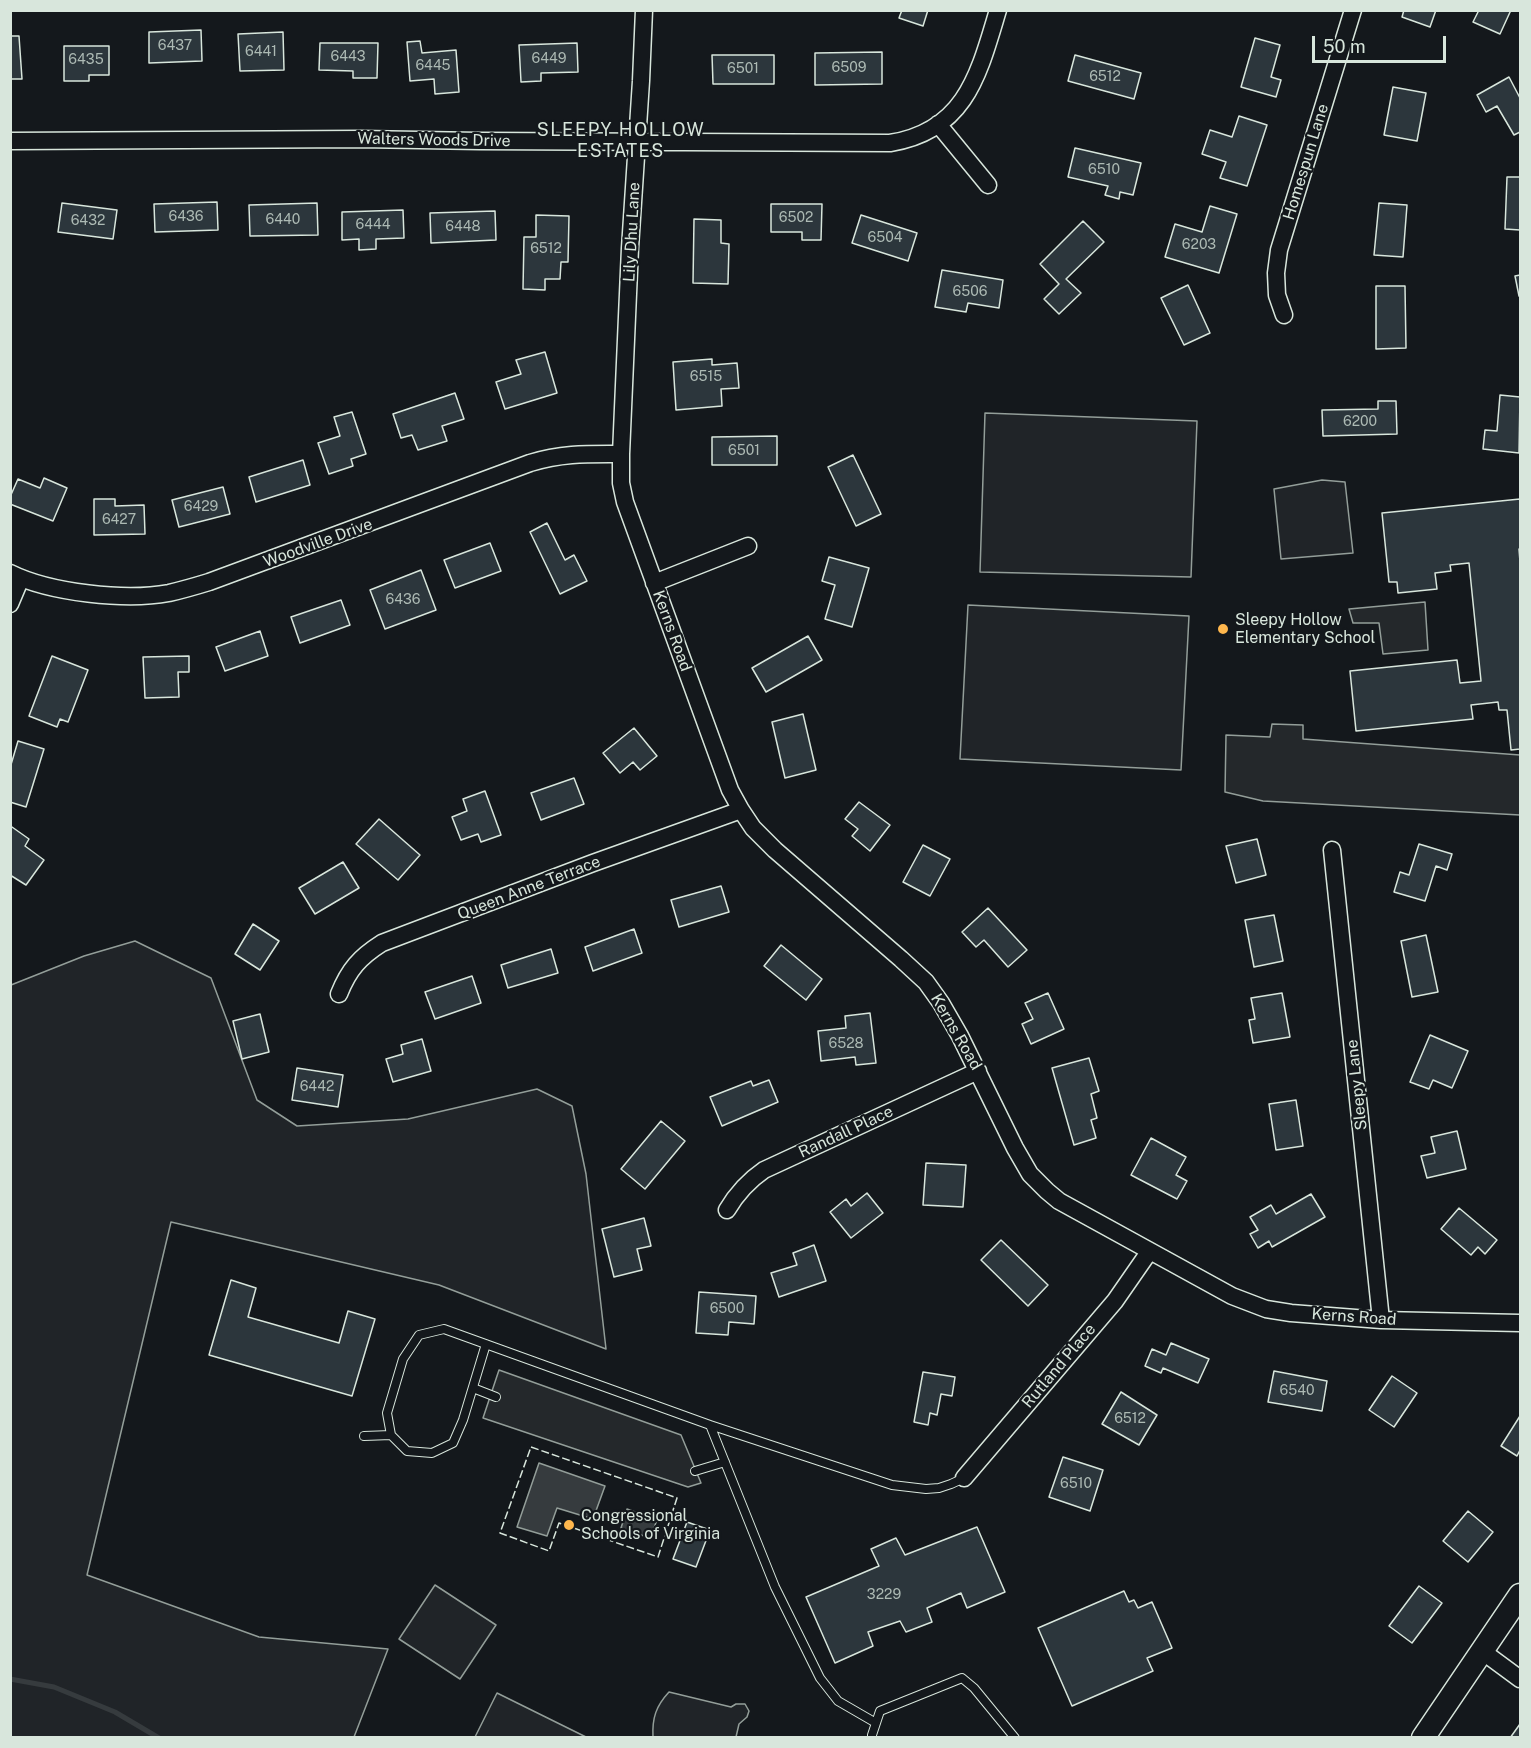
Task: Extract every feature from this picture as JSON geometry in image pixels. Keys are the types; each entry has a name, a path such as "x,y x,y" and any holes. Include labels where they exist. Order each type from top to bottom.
{"main road":[{"path":"1423,1737 1521,1595"}],"street":[{"name":"Lily Dhu Lane","path":"621,454 644,10"},
{"name":"Walters Woods Drive","path":"10,141 360,139 890,143 905,141 922,134 951,114 963,100 979,71 998,10"},
{"name":"Homespun Lane","path":"1284,315 1277,295 1276,273 1279,250 1353,10"},
{"path":"938,124 988,186"},
{"name":"Woodville Drive","path":"16,576 60,589 98,594 140,596 168,593 209,582 530,463 569,454 621,454"},
{"name":"Kerns Road","path":"621,454 621,483 625,502 730,790 741,810 753,828 775,850 926,982 941,1003 978,1071 1030,1174 1047,1191 1149,1252 1232,1296 1266,1309 1381,1320 1521,1323"},
{"path":"654,583 748,546"},
{"path":"10,604 16,576"},
{"name":"Queen Anne Terrace","path":"339,994 354,966 365,954 382,943 741,810"},
{"name":"Sleepy Lane","path":"1332,850 1381,1320"},
{"name":"Randall Place","path":"727,1210 747,1182 764,1170 978,1071"},
{"name":"Rutland Place","path":"964,1478 1115,1301 1149,1252"},
{"path":"1482,1651 1521,1679"}],"lane":[{"path":"486,1344 463,1420 453,1443 432,1453 407,1451 390,1435 387,1413 403,1359 419,1335 444,1329 486,1344 710,1425 892,1485 926,1489 939,1488 964,1478"},
{"path":"473,1388 496,1397"},
{"path":"710,1425 775,1587 820,1678 838,1701 876,1723"},
{"path":"364,1436 390,1435"},
{"path":"695,1471 725,1462"},
{"path":"872,1737 880,1711 962,1678 974,1688 1015,1737"}],"shaded area":[{"path":"985,413 1197,421 1191,577 980,572"},
{"path":"1322,480 1345,482 1353,553 1281,559 1274,489"},
{"path":"1425,602 1428,650 1383,654 1379,623 1353,623 1349,609"},
{"path":"968,605 1189,616 1181,770 960,759"},
{"path":"1272,724 1303,725 1303,739 1520,755 1520,815 1263,801 1225,792 1226,735 1270,737"},
{"path":"135,941 211,978 257,1100 297,1126 408,1119 537,1089 572,1106 586,1174 606,1349 439,1285 171,1222 87,1575 259,1637 388,1649 354,1737 11,1737 11,985 84,956"},
{"path":"499,1370 681,1435 701,1483 688,1487 483,1418"},
{"path":"539,1463 605,1486 593,1519 557,1508 547,1536 517,1527"},
{"path":"627,1509 657,1520 650,1538 621,1528"},
{"path":"435,1585 496,1625 460,1679 399,1639"},
{"path":"669,1692 731,1707 736,1704 745,1704 749,1711 747,1717 739,1724 736,1737 653,1737 656,1713"},
{"path":"497,1693 586,1737 475,1737"}],"building":[{"path":"902,10 928,10 923,26 899,18"},
{"path":"1404,10 1436,10 1430,27 1402,17"},
{"path":"1479,10 1511,10 1500,34 1473,22"},
{"path":"201,30 202,61 149,63 149,32"},
{"path":"283,32 284,70 240,71 238,34"},
{"path":"10,36 19,36 22,79 10,79"},
{"path":"1255,38 1280,45 1271,77 1281,80 1276,97 1241,87"},
{"path":"420,41 422,53 456,50 459,92 435,94 434,79 410,81 407,42"},
{"path":"320,43 378,43 377,78 353,78 353,71 319,70"},
{"path":"577,43 578,72 541,73 541,81 521,82 519,45"},
{"path":"64,46 109,46 109,75 89,75 89,81 64,81"},
{"path":"882,52 882,84 815,85 815,53"},
{"path":"712,55 774,55 774,84 713,84"},
{"path":"1075,55 1141,73 1134,99 1068,81"},
{"path":"1509,77 1520,98 1520,132 1514,135 1497,106 1486,112 1477,95"},
{"path":"1393,87 1426,93 1417,141 1384,135"},
{"path":"1239,116 1267,125 1247,186 1220,178 1226,162 1202,154 1210,130 1232,137"},
{"path":"1075,148 1141,163 1133,195 1120,192 1119,199 1105,195 1108,186 1068,177"},
{"path":"1507,177 1520,177 1520,230 1505,229"},
{"path":"217,202 218,230 155,232 154,204"},
{"path":"62,203 117,210 113,239 58,232"},
{"path":"317,203 318,235 250,236 249,205"},
{"path":"1379,203 1407,205 1403,257 1374,255"},
{"path":"771,204 822,204 821,240 802,240 802,232 771,232"},
{"path":"1210,206 1237,214 1219,273 1165,257 1175,224 1202,232"},
{"path":"403,210 404,238 376,239 376,249 359,250 359,239 342,240 342,212"},
{"path":"495,211 496,240 431,243 430,213"},
{"path":"536,215 569,216 568,262 561,262 560,279 545,279 545,290 523,289 524,237 536,237"},
{"path":"861,215 917,233 908,261 852,243"},
{"path":"694,219 721,220 721,243 729,244 728,284 693,283"},
{"path":"1083,221 1104,242 1066,279 1081,293 1059,314 1044,299 1059,284 1040,264"},
{"path":"942,270 1003,280 999,308 968,303 966,312 935,307"},
{"path":"1520,275 1520,296 1519,296 1515,276"},
{"path":"1188,285 1210,333 1184,345 1161,298"},
{"path":"1376,286 1405,286 1406,348 1376,349"},
{"path":"545,352 557,393 505,409 496,382 521,374 516,360"},
{"path":"712,359 712,365 737,363 739,388 721,389 722,406 676,410 673,362"},
{"path":"455,393 464,419 442,426 447,441 418,450 412,435 401,438 393,414"},
{"path":"1500,395 1520,397 1519,453 1483,449 1485,430 1497,431"},
{"path":"1378,401 1396,401 1397,434 1323,436 1322,410 1378,409"},
{"path":"352,412 366,454 351,459 353,466 329,474 318,443 340,436 334,417"},
{"path":"777,436 777,465 712,465 712,437"},
{"path":"853,455 881,514 856,526 828,467"},
{"path":"303,460 310,485 256,502 249,477"},
{"path":"44,478 67,488 53,521 10,504 10,497 18,479 40,488"},
{"path":"223,487 230,514 179,527 172,500"},
{"path":"94,499 115,499 115,506 144,505 145,534 94,535"},
{"path":"1520,499 1520,749 1511,750 1507,710 1499,710 1498,702 1471,705 1473,719 1356,731 1350,671 1457,660 1460,683 1481,681 1469,563 1450,565 1451,571 1435,573 1437,589 1398,593 1397,582 1389,582 1382,513"},
{"path":"547,523 565,560 574,555 587,581 560,594 530,532"},
{"path":"490,543 501,571 455,588 444,560"},
{"path":"829,557 869,568 852,627 825,619 835,585 822,581"},
{"path":"421,570 436,610 385,629 370,590"},
{"path":"341,600 350,625 300,643 291,617"},
{"path":"260,631 268,656 225,671 216,647"},
{"path":"808,636 822,660 766,692 752,668"},
{"path":"52,656 88,670 68,722 60,719 57,727 29,716"},
{"path":"189,656 189,672 178,672 179,697 145,698 143,657"},
{"path":"803,714 816,770 785,778 772,722"},
{"path":"634,728 657,756 640,770 633,762 620,773 603,753"},
{"path":"18,741 44,749 26,807 10,802 10,768"},
{"path":"574,778 584,804 541,820 531,793"},
{"path":"485,791 501,835 481,842 478,834 461,840 452,817 467,811 463,799"},
{"path":"859,802 890,825 870,851 852,836 858,829 845,819"},
{"path":"379,819 420,855 398,880 356,844"},
{"path":"12,827 29,839 25,846 44,860 26,885 10,875 10,829"},
{"path":"1257,839 1266,875 1236,883 1226,846"},
{"path":"1419,844 1452,854 1447,870 1436,866 1425,901 1394,892 1400,872 1409,875"},
{"path":"923,845 950,859 930,896 903,882"},
{"path":"343,862 359,888 315,914 299,888"},
{"path":"721,886 729,912 679,927 671,900"},
{"path":"988,908 1027,950 1008,967 984,940 976,947 962,932"},
{"path":"1274,915 1283,961 1254,967 1245,920"},
{"path":"253,924 279,941 260,970 235,954"},
{"path":"634,929 642,953 593,971 585,947"},
{"path":"1426,935 1438,992 1412,997 1401,941"},
{"path":"781,945 822,979 806,1000 764,966"},
{"path":"551,949 558,973 508,988 501,965"},
{"path":"472,976 481,1003 435,1019 425,992"},
{"path":"1048,993 1064,1029 1031,1044 1022,1024 1033,1019 1025,1003"},
{"path":"1282,993 1290,1037 1253,1043 1249,1020 1255,1019 1251,998"},
{"path":"870,1013 876,1063 856,1065 855,1057 821,1061 818,1031 846,1028 845,1016"},
{"path":"260,1014 269,1052 242,1059 233,1021"},
{"path":"1430,1035 1468,1051 1452,1088 1433,1080 1429,1089 1410,1082"},
{"path":"422,1039 431,1071 393,1082 386,1059 403,1054 401,1045"},
{"path":"1089,1058 1099,1091 1091,1094 1097,1118 1091,1120 1096,1138 1074,1145 1052,1068"},
{"path":"297,1068 343,1075 338,1107 292,1100"},
{"path":"769,1080 778,1102 722,1126 710,1097 751,1081 753,1086"},
{"path":"1296,1100 1303,1146 1276,1150 1269,1104"},
{"path":"661,1121 685,1141 645,1189 621,1169"},
{"path":"1457,1131 1466,1169 1427,1178 1421,1156 1435,1153 1431,1137"},
{"path":"1151,1138 1186,1157 1176,1175 1187,1181 1177,1199 1131,1175"},
{"path":"926,1163 966,1165 963,1207 923,1205"},
{"path":"867,1193 883,1213 851,1238 830,1212 846,1199 851,1206"},
{"path":"1311,1194 1325,1217 1272,1247 1269,1241 1258,1248 1250,1234 1258,1230 1250,1217 1271,1205 1276,1214"},
{"path":"1459,1208 1497,1240 1485,1254 1478,1247 1471,1255 1441,1229"},
{"path":"644,1218 651,1246 637,1249 642,1270 614,1277 602,1229"},
{"path":"1001,1240 1048,1285 1028,1306 981,1260"},
{"path":"814,1245 826,1281 779,1297 771,1273 797,1265 793,1253"},
{"path":"231,1280 256,1288 248,1317 339,1343 348,1311 375,1319 352,1396 209,1355"},
{"path":"699,1292 756,1296 754,1324 729,1322 728,1335 696,1333"},
{"path":"1171,1343 1209,1359 1198,1383 1163,1368 1161,1373 1145,1366 1152,1349 1166,1355"},
{"path":"1274,1371 1327,1381 1322,1411 1268,1402"},
{"path":"923,1372 955,1377 952,1396 941,1394 937,1415 930,1413 928,1425 914,1422"},
{"path":"1392,1376 1417,1393 1394,1427 1369,1410"},
{"path":"1121,1392 1157,1415 1139,1445 1102,1424"},
{"path":"1520,1416 1520,1450 1517,1456 1501,1446"},
{"path":"1063,1457 1103,1470 1090,1511 1049,1497"},
{"path":"1468,1511 1493,1532 1468,1562 1443,1541"},
{"path":"687,1522 710,1530 696,1567 673,1559"},
{"path":"977,1527 1005,1592 967,1608 961,1593 927,1608 932,1622 906,1632 900,1621 868,1632 873,1646 835,1663 806,1597 879,1566 871,1549 896,1538 905,1555"},
{"path":"1419,1586 1442,1603 1412,1643 1389,1626"},
{"path":"1124,1591 1129,1602 1134,1600 1138,1608 1152,1602 1172,1648 1147,1658 1153,1671 1072,1706 1038,1628"},
{"path":"1520,1724 1520,1738 1510,1738"}],"waterway":[{"path":"10,1679 54,1687 115,1712 159,1738"}],"fence":[{"path":"531,1447 677,1498 658,1557 559,1523 549,1551 500,1533 531,1447"}],"place":[{"name":"Sleepy Hollow Elementary School","path":"1223,629"},
{"name":"Congressional Schools of Virginia","path":"569,1525"}],"district":[{"name":"SLEEPY HOLLOW ESTATES","path":"621,140"}]}
